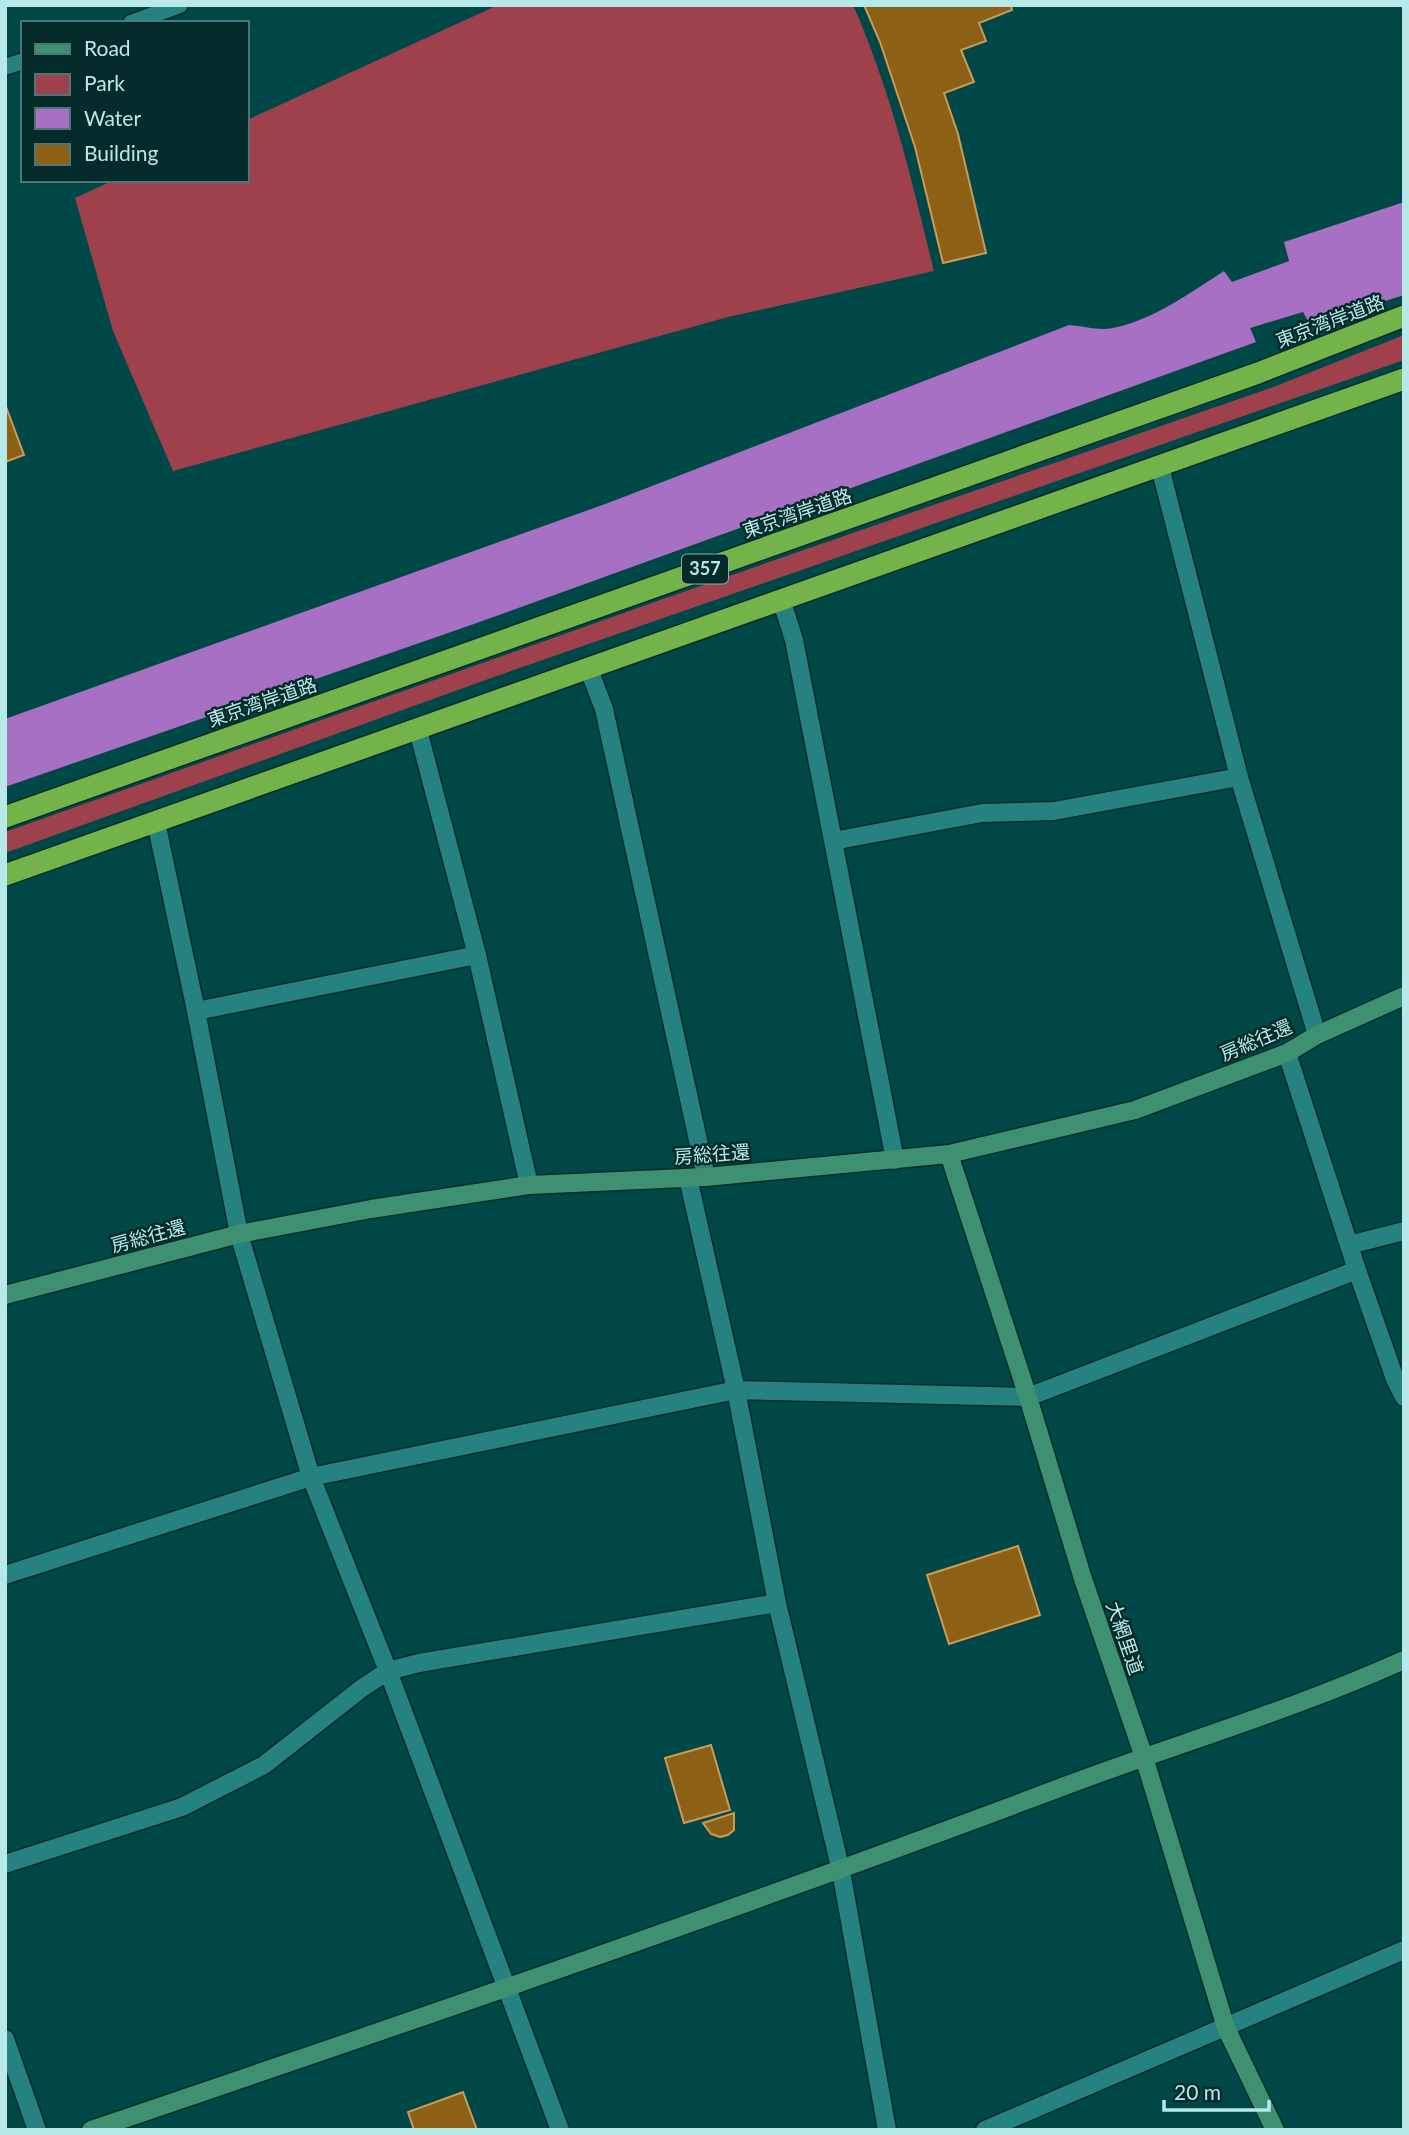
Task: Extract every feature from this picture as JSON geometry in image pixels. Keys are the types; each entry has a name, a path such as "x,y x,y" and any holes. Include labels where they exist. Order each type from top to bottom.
{"highway":[{"name":"東京湾岸道路","path":"5,817 1258,373 1404,316"},
{"path":"5,875 1404,379"}],"street":[{"path":"1160,467 1239,776 1317,1035"},
{"path":"781,599 794,640 895,1160"},
{"path":"588,667 604,709 697,1177 777,1603 841,1871 887,2130"},
{"path":"418,730 477,955 529,1185"},
{"path":"833,841 982,813 1054,811 1239,776"},
{"path":"156,822 239,1234 311,1477 388,1671 559,2130"},
{"path":"196,1011 477,955"},
{"name":"房総往還","path":"5,1296 239,1234 371,1209 529,1185 697,1177 949,1154 1135,1110 1287,1053 1317,1035 1404,996"},
{"path":"1287,1053 1357,1270 1395,1379 1404,1397"},
{"name":"大網里道","path":"949,1154 1028,1397 1083,1579 1144,1757 1226,2028 1275,2130"},
{"path":"1349,1245 1404,1231"},
{"path":"5,1575 311,1477 736,1390 1028,1397 1357,1270"},
{"path":"5,1864 182,1807 204,1797 264,1765 362,1688 388,1671 419,1662 777,1603"},
{"path":"91,2130 507,1989 841,1871 1144,1757 1252,1721 1404,1660"},
{"path":"985,2130 1404,1950"},
{"path":"5,2039 37,2130"}],"lane":[{"path":"136,21 180,5"}],"green space":[{"path":"498,5 853,5 890,103 934,271 728,317 173,471 113,331 75,198 110,182 248,182 248,120"},
{"path":"1404,335 1404,360 494,677 5,853 5,832 1276,386"}],"water":[{"path":"1404,202 1404,295 1310,325 1303,312 1250,328 1256,342 471,625 5,787 5,719 608,503 1069,325 1108,329 1142,319 1171,305 1224,271 1232,282 1289,261 1284,242"}],"building":[{"path":"864,5 1011,5 1012,10 979,23 986,41 961,50 974,82 944,93 958,134 986,253 943,263 915,147 880,42"},
{"path":"5,404 24,455 5,462"},
{"path":"1018,1546 1040,1615 949,1644 927,1575"},
{"path":"711,1745 730,1810 684,1823 665,1758"},
{"path":"734,1813 734,1830 728,1835 720,1837 711,1834 703,1823"},
{"path":"463,2092 477,2130 414,2130 408,2112"}]}
